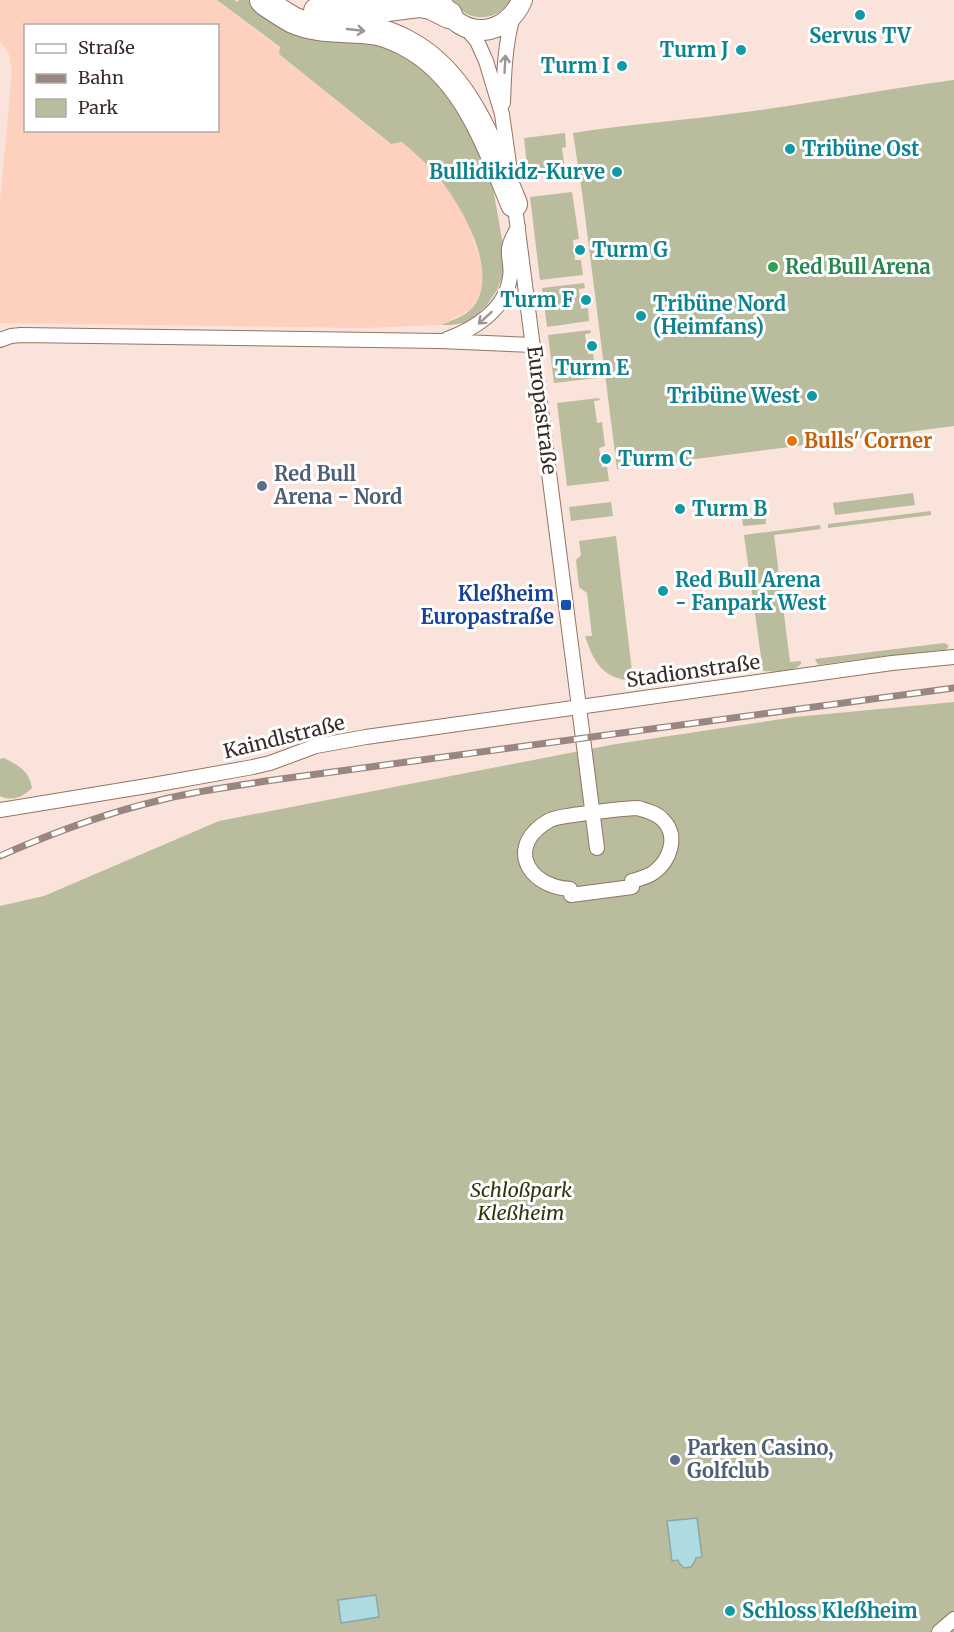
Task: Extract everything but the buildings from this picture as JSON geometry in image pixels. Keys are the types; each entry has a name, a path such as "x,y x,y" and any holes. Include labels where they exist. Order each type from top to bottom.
{"highway":[{"path":"263,0 294,20 316,26 380,33 414,47 430,58 457,87 471,109 490,144 516,215"},
{"path":"279,0 296,8 327,12 363,11 419,4 452,14"}],"street":[{"name":"Europastraße","path":"502,114 508,33 520,4"},
{"name":"Europastraße","path":"452,14 483,30 492,29 507,22 520,4"},
{"name":"Europastraße","path":"452,14 477,41 486,61 502,114 579,707"},
{"path":"440,341 474,327 490,315 500,301 510,277 509,247 516,215"},
{"path":"0,340 21,335 440,341 533,345"},
{"name":"Stadionstraße","path":"579,707 892,663 954,657"},
{"path":"579,707 597,848"},
{"name":"Kaindlstraße","path":"0,810 253,767 331,743 579,707"},
{"path":"638,808 654,813 664,820 671,833 672,844 663,863 645,878 632,881 632,887 571,894 570,889 544,883 534,876 527,867 525,850 533,834 553,818 593,812 638,808"},
{"path":"939,1632 954,1619"}],"shaded area":[{"path":"0,0 217,0 280,48 279,54 390,144 402,142 432,170 457,202 469,226 483,269 483,284 478,298 470,310 441,325 362,328 0,323 0,201 12,72 9,54 0,41"}],"green space":[{"path":"217,0 237,2 252,0 380,37 446,81 490,171 505,256 503,275 497,290 476,316 464,323 441,325 470,310 479,295 482,278 480,258 474,238 465,218 443,183 429,166 402,142 391,144 279,54 280,47"},
{"path":"453,0 511,0 498,13 482,17 466,13"},
{"name":"Red Bull Arena","path":"954,80 954,426 617,469 573,133 724,115"},
{"path":"565,133 566,147 562,148 565,169 570,170 528,175 524,138"},
{"path":"572,192 579,239 573,240 575,260 581,260 583,275 540,280 530,197"},
{"path":"584,283 585,288 579,289 581,309 588,308 589,321 547,327 542,288"},
{"path":"590,330 591,333 585,334 588,354 593,354 597,378 554,383 548,335"},
{"path":"599,398 600,400 594,401 597,423 602,422 605,446 599,448 602,467 607,467 609,481 567,486 557,403"},
{"path":"913,493 915,505 835,515 833,503"},
{"path":"611,502 613,516 571,521 569,507"},
{"path":"931,511 931,515 828,528 828,524"},
{"path":"765,512 766,524 743,526 742,515"},
{"path":"820,525 821,529 774,535 790,662 801,661 801,664 789,670 763,671 744,535"},
{"path":"616,536 633,680 614,677 601,668 596,661 585,636 592,636 587,593 579,587 576,560 581,555 579,541"},
{"path":"944,643 948,645 945,650 818,665 815,659"},
{"name":"Schloßpark Kleßheim","path":"954,702 954,1632 0,1632 0,906 44,896 219,821 616,744 795,717"},
{"path":"4,758 22,769 31,782 32,788 17,798 9,799 0,796 0,759"}],"water":[{"path":"697,1518 702,1557 696,1558 691,1567 684,1568 678,1560 672,1561 667,1521"},
{"path":"376,1595 379,1617 341,1623 338,1600"}],"railway":[{"path":"0,856 100,817 140,805 200,792 266,781 954,688"}],"place":[{"name":"Servus TV","path":"860,15"},
{"name":"Turm J","path":"741,50"},
{"name":"Turm I","path":"622,66"},
{"name":"Tribüne Ost","path":"790,149"},
{"name":"Bullidikidz-Kurve","path":"617,172"},
{"name":"Turm G","path":"580,250"},
{"name":"Red Bull Arena","path":"773,267"},
{"name":"Turm F","path":"586,300"},
{"name":"Tribüne Nord (Heimfans)","path":"641,316"},
{"name":"Turm E","path":"592,346"},
{"name":"Tribüne West","path":"812,396"},
{"name":"Bulls' Corner","path":"792,441"},
{"name":"Turm C","path":"606,459"},
{"name":"Red Bull Arena - Nord","path":"262,486"},
{"name":"Turm B","path":"680,509"},
{"name":"Red Bull Arena - Fanpark West","path":"663,591"},
{"name":"Kleßheim Europastraße","path":"566,605"},
{"name":"Parken Casino, Golfclub","path":"675,1460"},
{"name":"Schloss Kleßheim","path":"730,1611"}]}
